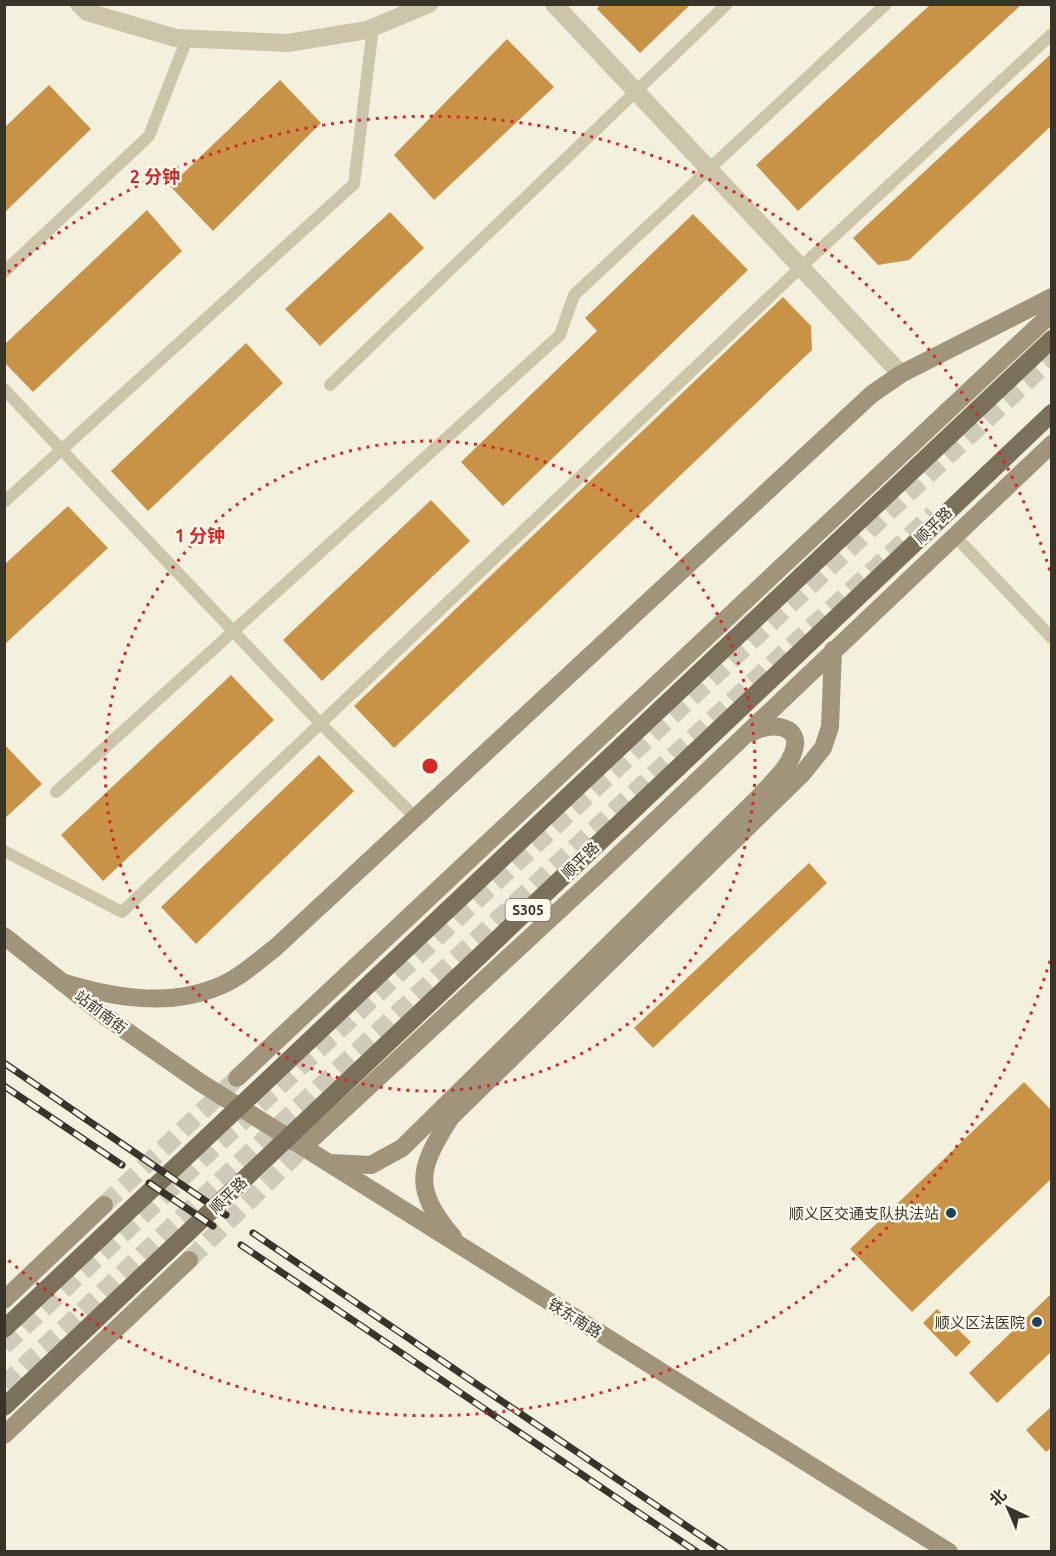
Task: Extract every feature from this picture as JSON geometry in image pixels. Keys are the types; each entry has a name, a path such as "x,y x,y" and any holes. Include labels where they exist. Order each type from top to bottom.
{"main road":[{"path":"4,1329 1052,339"},
{"name":"顺平路","path":"4,1407 1052,413"}],"street":[{"path":"79,4 87,12 176,38 288,43 373,27 429,4"},
{"path":"554,4 901,374"},
{"path":"62,982 99,993 137,998 183,998 224,985 275,948 873,394 901,374 1052,297"},
{"path":"237,1078 1052,313"},
{"path":"312,1140 736,742 953,534 1052,444"},
{"path":"464,1250 434,1214 426,1196 423,1171 433,1146 451,1118 802,774 823,748 830,727 833,650"},
{"path":"325,1163 371,1165 402,1148 759,797 789,762 795,749 793,737 784,727 776,724 762,726 736,742"},
{"name":"站前南街","path":"4,936 62,982 201,1083"},
{"name":"铁东南路","path":"201,1083 464,1250 949,1551"},
{"path":"4,1300 104,1205"},
{"path":"4,1435 189,1260"}],"lane":[{"path":"330,385 727,4"},
{"path":"56,792 560,334 574,295 886,4"},
{"path":"4,502 354,184 373,27"},
{"path":"4,851 122,912 802,266 1052,34"},
{"path":"4,272 149,136 188,39"},
{"path":"4,389 321,724 415,817"},
{"path":"953,534 1052,638"}],"building":[{"path":"601,4 691,4 640,53 597,9"},
{"path":"931,4 1022,4 798,211 756,165"},
{"path":"507,39 554,87 434,200 394,155"},
{"path":"1052,53 1052,125 909,260 878,265 853,238"},
{"path":"280,80 321,123 213,231 170,186"},
{"path":"49,85 91,129 4,213 4,128"},
{"path":"147,210 182,251 33,392 4,362 4,345"},
{"path":"390,212 424,248 320,346 285,309"},
{"path":"693,214 748,270 503,506 461,462 597,331 585,318"},
{"path":"783,297 811,326 812,350 394,748 354,706"},
{"path":"246,343 283,383 148,511 111,471"},
{"path":"431,500 470,541 322,681 283,640"},
{"path":"68,506 108,548 4,645 4,565"},
{"path":"231,675 274,720 103,881 61,835"},
{"path":"4,744 42,784 4,819"},
{"path":"319,755 354,791 196,944 161,907"},
{"path":"809,863 827,883 653,1048 634,1028"},
{"name":"顺义区交通支队执法站","path":"1024,1082 1052,1111 1052,1178 912,1312 850,1249"},
{"name":"顺义区法医院","path":"1052,1293 1052,1351 997,1403 969,1373"},
{"path":"937,1309 971,1342 956,1357 923,1323"},
{"path":"1052,1406 1052,1447 1046,1452 1026,1430"}],"tunnel":[{"path":"4,1346 1052,358"},
{"path":"4,1385 439,974 933,514"},
{"path":"104,1205 237,1078"},
{"path":"189,1260 312,1139"}],"railway":[{"path":"4,1063 226,1215"},
{"path":"4,1086 122,1165"},
{"path":"149,1183 213,1226"},
{"path":"253,1233 725,1552"},
{"path":"241,1245 697,1552"}],"place":[{"name":"顺义区交通支队执法站","path":"951,1213"},
{"name":"顺义区法医院","path":"1037,1322"}]}
